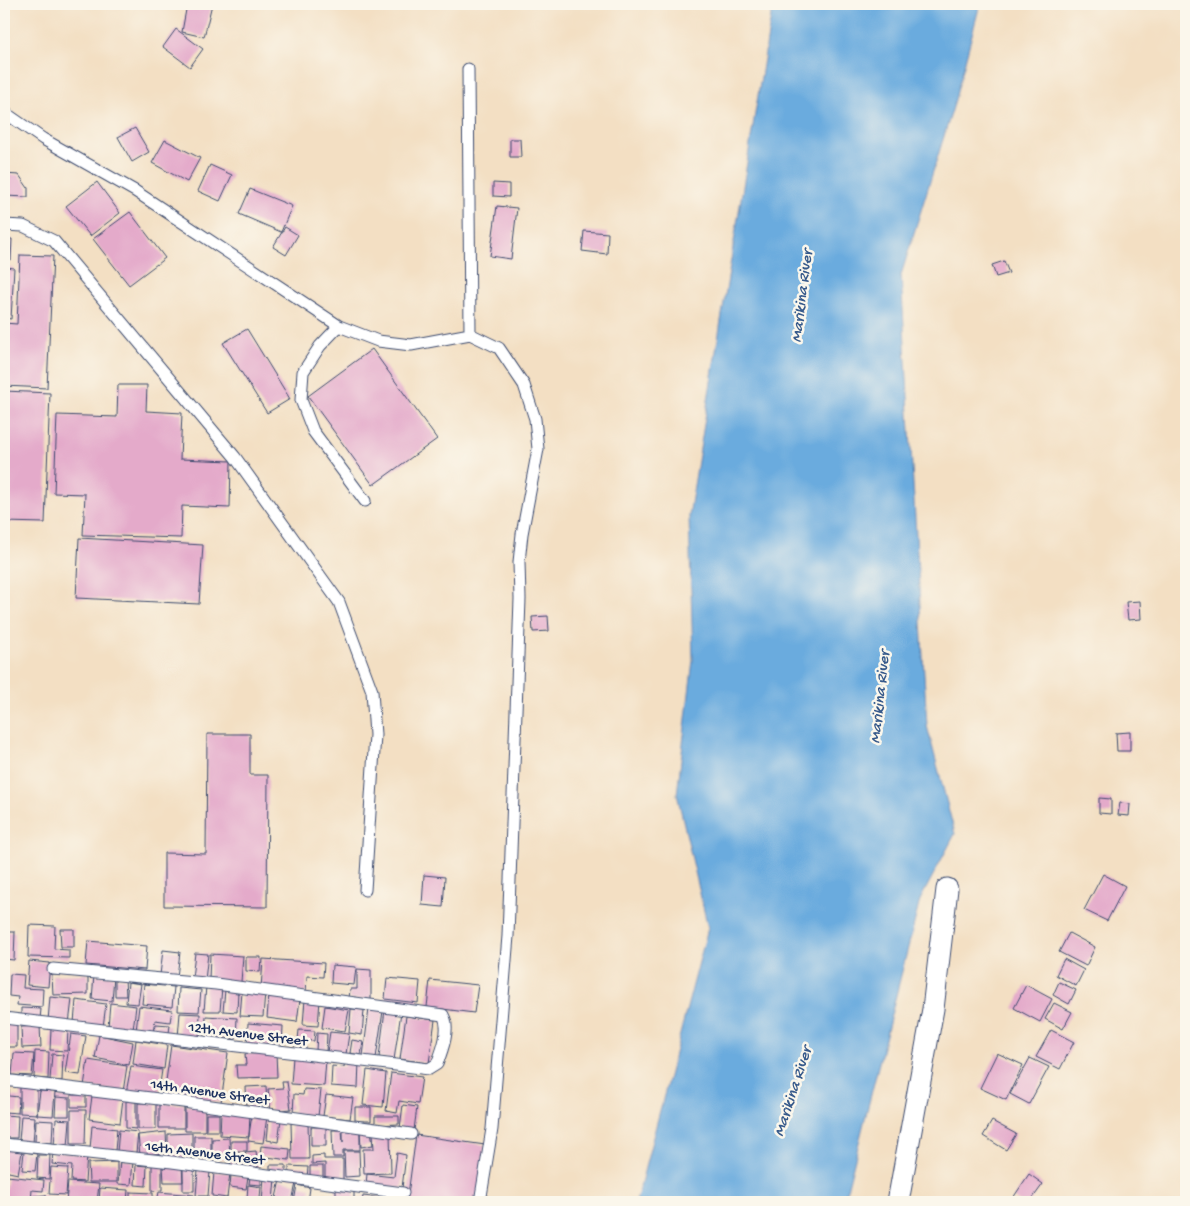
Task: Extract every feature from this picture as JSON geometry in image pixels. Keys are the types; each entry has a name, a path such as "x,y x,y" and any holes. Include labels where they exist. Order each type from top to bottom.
{"street":[{"path":"898,1202 933,1009 947,889"}],"lane":[{"path":"468,69 470,334"},
{"path":"4,112 43,139 135,191 338,326 378,341 411,345 470,334 499,348 524,385 536,420 538,449 522,534 519,562 520,609 508,936 492,1129 480,1202"},
{"path":"4,225 23,226 54,241 235,457 338,602 372,691 375,735 365,890"},
{"path":"338,326 320,346 303,372 301,400 313,431 365,501"},
{"name":"12th Avenue Street","path":"4,1018 429,1069 437,1064 447,1030 444,1015 216,984 53,969"},
{"name":"14th Avenue Street","path":"4,1080 183,1102 411,1134"},
{"name":"16th Avenue Street","path":"4,1144 172,1162 403,1193"}],"water":[{"name":"Marikina River","path":"773,4 980,4 953,107 901,275 927,726 955,834 920,900 844,1202 636,1202 708,928 677,794 693,660 689,516"}],"building":[{"path":"187,4 212,4 204,37 182,32"},
{"path":"176,29 203,49 190,67 163,47"},
{"path":"135,128 149,152 132,162 118,137"},
{"path":"510,139 520,139 521,157 510,157"},
{"path":"165,140 200,158 187,182 152,163"},
{"path":"210,165 232,175 220,201 198,191"},
{"path":"4,174 19,175 28,188 28,197 4,196"},
{"path":"97,182 120,213 90,236 66,206"},
{"path":"493,183 509,184 509,197 493,196"},
{"path":"250,189 292,206 281,232 239,214"},
{"path":"497,206 517,208 511,259 490,256"},
{"path":"130,212 165,258 129,285 93,239"},
{"path":"285,227 298,235 286,255 273,247"},
{"path":"584,231 608,233 607,254 582,251"},
{"path":"4,239 12,239 11,260 4,260"},
{"path":"20,255 53,256 47,388 4,386 4,323 17,324"},
{"path":"1004,261 1009,273 996,277 992,265"},
{"path":"4,267 14,268 11,319 4,318"},
{"path":"247,329 290,399 267,413 223,343"},
{"path":"372,349 437,439 373,485 308,396"},
{"path":"118,385 147,385 146,411 182,413 180,459 231,461 230,508 182,506 181,538 83,535 85,494 54,493 57,415 117,417"},
{"path":"4,391 50,393 45,523 4,522"},
{"path":"79,538 203,545 199,604 76,598"},
{"path":"1140,601 1141,619 1128,620 1126,602"},
{"path":"548,616 549,631 533,632 532,617"},
{"path":"1130,732 1130,751 1117,751 1116,733"},
{"path":"207,734 250,734 250,775 268,775 267,907 164,906 164,853 206,854"},
{"path":"1099,798 1111,799 1111,814 1099,813"},
{"path":"1120,803 1130,804 1129,816 1118,815"},
{"path":"1103,874 1125,886 1107,921 1084,910"},
{"path":"424,875 445,877 443,907 422,905"},
{"path":"29,925 55,926 54,949 69,950 69,958 28,957"},
{"path":"60,929 74,929 74,947 61,947"},
{"path":"4,932 15,932 14,960 4,959"},
{"path":"1069,933 1095,947 1086,966 1059,952"},
{"path":"88,941 147,946 145,970 86,965"},
{"path":"163,950 180,952 177,977 160,975"},
{"path":"195,953 208,954 205,980 192,978"},
{"path":"210,954 243,956 241,982 209,980"},
{"path":"246,957 261,957 260,972 246,971"},
{"path":"263,959 324,963 323,977 307,976 306,993 261,989"},
{"path":"1064,959 1084,970 1076,986 1056,975"},
{"path":"29,961 50,963 48,987 27,985"},
{"path":"332,965 356,967 354,985 331,983"},
{"path":"357,969 371,970 371,1000 349,999 350,989 357,989"},
{"path":"10,974 24,975 23,988 43,989 42,1007 17,1005 18,997 9,996"},
{"path":"88,974 88,994 53,995 52,975"},
{"path":"94,975 114,976 112,1001 92,999"},
{"path":"115,978 125,978 126,996 115,996"},
{"path":"387,978 420,981 418,1003 385,999"},
{"path":"430,980 478,985 474,1013 427,1007"},
{"path":"128,982 141,984 138,1004 126,1003"},
{"path":"1059,982 1076,990 1069,1004 1053,995"},
{"path":"144,984 174,987 172,1007 142,1004"},
{"path":"1026,985 1052,999 1040,1022 1014,1008"},
{"path":"206,986 222,987 220,1011 204,1011"},
{"path":"179,988 201,990 199,1012 178,1011"},
{"path":"225,990 238,991 237,1012 223,1011"},
{"path":"242,992 265,993 263,1017 240,1016"},
{"path":"269,995 300,999 297,1022 267,1018"},
{"path":"50,997 72,999 69,1024 48,1021"},
{"path":"305,999 320,1000 318,1026 303,1025"},
{"path":"76,1000 106,1004 103,1027 74,1023"},
{"path":"110,1003 136,1006 133,1030 108,1027"},
{"path":"1054,1003 1072,1012 1063,1029 1045,1019"},
{"path":"139,1006 172,1010 170,1022 155,1020 153,1033 136,1031"},
{"path":"325,1006 349,1010 345,1031 322,1028"},
{"path":"21,1008 41,1009 40,1019 21,1017"},
{"path":"351,1009 364,1010 362,1035 349,1033"},
{"path":"369,1009 383,1011 376,1058 363,1056"},
{"path":"385,1010 401,1012 394,1060 379,1057"},
{"path":"180,1013 200,1014 199,1038 178,1037"},
{"path":"206,1016 237,1018 236,1039 205,1037"},
{"path":"406,1016 435,1020 429,1063 400,1059"},
{"path":"248,1023 283,1026 282,1047 247,1045"},
{"path":"4,1024 17,1024 17,1047 4,1047"},
{"path":"156,1024 170,1025 169,1033 155,1032"},
{"path":"40,1026 41,1047 22,1048 21,1027"},
{"path":"51,1029 68,1030 67,1051 50,1050"},
{"path":"299,1030 315,1031 314,1041 298,1040"},
{"path":"1051,1030 1074,1042 1060,1069 1036,1057"},
{"path":"330,1032 349,1034 346,1054 327,1052"},
{"path":"317,1033 327,1034 326,1052 316,1051"},
{"path":"71,1034 86,1036 80,1075 65,1073"},
{"path":"99,1035 133,1042 129,1065 95,1058"},
{"path":"136,1040 167,1045 164,1069 133,1064"},
{"path":"352,1040 363,1042 361,1055 350,1053"},
{"path":"171,1045 228,1053 221,1102 164,1095"},
{"path":"35,1051 49,1052 48,1079 34,1078"},
{"path":"14,1053 34,1054 32,1076 12,1075"},
{"path":"276,1053 277,1077 237,1078 236,1065 246,1065 245,1054"},
{"path":"997,1053 1023,1065 1006,1100 980,1088"},
{"path":"7,1054 8,1075 4,1076 4,1055"},
{"path":"52,1054 63,1055 62,1081 50,1080"},
{"path":"293,1057 326,1060 324,1086 291,1084"},
{"path":"1030,1058 1049,1067 1029,1104 1010,1094"},
{"path":"88,1060 127,1066 123,1092 84,1086"},
{"path":"345,1060 359,1061 358,1088 331,1086 332,1066 344,1067"},
{"path":"131,1066 162,1070 158,1097 126,1093"},
{"path":"367,1070 386,1073 383,1107 363,1105"},
{"path":"391,1073 422,1077 418,1104 399,1101 397,1113 386,1111"},
{"path":"282,1082 287,1082 291,1109 271,1111 268,1089 283,1088"},
{"path":"266,1086 267,1107 247,1108 246,1087"},
{"path":"4,1087 9,1087 9,1096 19,1097 18,1113 4,1112"},
{"path":"20,1087 37,1088 37,1114 20,1113"},
{"path":"304,1089 321,1090 318,1116 293,1114 294,1094 303,1095"},
{"path":"40,1091 55,1092 53,1116 37,1115"},
{"path":"71,1095 86,1095 86,1107 71,1107"},
{"path":"326,1095 353,1098 350,1119 323,1116"},
{"path":"92,1096 123,1099 120,1123 89,1119"},
{"path":"56,1097 69,1098 69,1116 55,1116"},
{"path":"126,1101 136,1102 136,1129 126,1128"},
{"path":"138,1103 156,1103 156,1129 138,1129"},
{"path":"159,1104 184,1104 184,1128 159,1128"},
{"path":"205,1105 205,1131 185,1131 185,1106"},
{"path":"403,1105 417,1107 414,1130 400,1128"},
{"path":"355,1107 371,1107 371,1121 355,1121"},
{"path":"71,1110 86,1110 85,1144 71,1144"},
{"path":"221,1112 250,1113 249,1137 220,1135"},
{"path":"206,1114 219,1114 219,1131 206,1131"},
{"path":"4,1115 18,1116 17,1138 4,1138"},
{"path":"252,1115 267,1117 263,1143 248,1141"},
{"path":"21,1116 35,1117 33,1143 19,1141"},
{"path":"375,1116 399,1116 399,1124 375,1125"},
{"path":"269,1118 281,1119 278,1142 267,1140"},
{"path":"56,1119 70,1120 68,1147 54,1146"},
{"path":"36,1120 53,1121 52,1143 35,1142"},
{"path":"992,1121 1016,1134 1006,1150 983,1136"},
{"path":"291,1123 308,1123 309,1159 292,1159"},
{"path":"92,1126 117,1129 115,1151 90,1149"},
{"path":"311,1127 326,1127 326,1146 311,1146"},
{"path":"360,1128 360,1150 343,1150 343,1157 333,1157 332,1130 342,1130 343,1142 343,1129"},
{"path":"119,1130 138,1132 136,1153 117,1152"},
{"path":"371,1130 373,1145 361,1147 360,1132"},
{"path":"166,1132 167,1153 140,1155 138,1135"},
{"path":"192,1133 192,1159 168,1159 168,1134"},
{"path":"373,1133 390,1133 391,1173 364,1174 363,1149 374,1149"},
{"path":"416,1135 485,1145 477,1202 407,1202"},
{"path":"194,1136 211,1136 211,1161 194,1161"},
{"path":"229,1138 230,1158 212,1158 212,1139"},
{"path":"231,1141 247,1141 247,1151 231,1151"},
{"path":"261,1146 290,1149 289,1160 260,1156"},
{"path":"4,1148 22,1152 18,1174 4,1171"},
{"path":"256,1151 258,1167 247,1168 245,1152"},
{"path":"344,1151 359,1151 360,1176 345,1177"},
{"path":"24,1152 37,1154 35,1171 22,1170"},
{"path":"53,1152 87,1155 85,1182 71,1181 72,1166 52,1164"},
{"path":"397,1153 406,1155 402,1188 366,1184 367,1174 394,1177"},
{"path":"38,1155 50,1155 49,1179 37,1178"},
{"path":"324,1155 324,1159 343,1159 343,1180 325,1180 325,1163 312,1164 312,1156"},
{"path":"242,1158 242,1168 230,1168 231,1159"},
{"path":"120,1160 133,1161 131,1185 118,1184"},
{"path":"117,1162 117,1182 89,1182 88,1163"},
{"path":"136,1165 147,1166 146,1186 135,1185"},
{"path":"152,1165 162,1165 162,1190 152,1191"},
{"path":"270,1165 286,1165 286,1174 270,1174"},
{"path":"163,1166 182,1166 183,1182 164,1182"},
{"path":"289,1166 308,1167 307,1178 289,1177"},
{"path":"310,1166 323,1166 323,1179 310,1179"},
{"path":"51,1167 68,1168 66,1195 49,1194"},
{"path":"183,1168 194,1168 194,1191 183,1191"},
{"path":"198,1170 210,1171 208,1196 196,1196"},
{"path":"214,1172 230,1173 227,1198 212,1196"},
{"path":"1029,1174 1043,1184 1030,1202 1020,1202 1013,1198"},
{"path":"231,1175 248,1177 246,1189 230,1187"},
{"path":"7,1176 44,1180 43,1191 32,1190 31,1201 4,1198"},
{"path":"250,1177 261,1178 261,1185 249,1184"},
{"path":"264,1177 275,1178 273,1202 262,1202"},
{"path":"280,1180 296,1183 292,1202 275,1202"},
{"path":"68,1182 99,1184 97,1202 66,1202"},
{"path":"248,1185 261,1187 260,1199 247,1198"},
{"path":"297,1185 310,1188 308,1202 294,1202"},
{"path":"100,1188 128,1190 127,1202 99,1202"},
{"path":"336,1188 354,1188 354,1202 336,1202"},
{"path":"130,1192 153,1193 153,1202 130,1202"},
{"path":"159,1192 194,1195 193,1202 157,1202"},
{"path":"46,1195 47,1202 33,1202 33,1196"},
{"path":"363,1196 380,1198 379,1202 362,1202"},
{"path":"382,1196 402,1199 401,1202 381,1202"}]}
